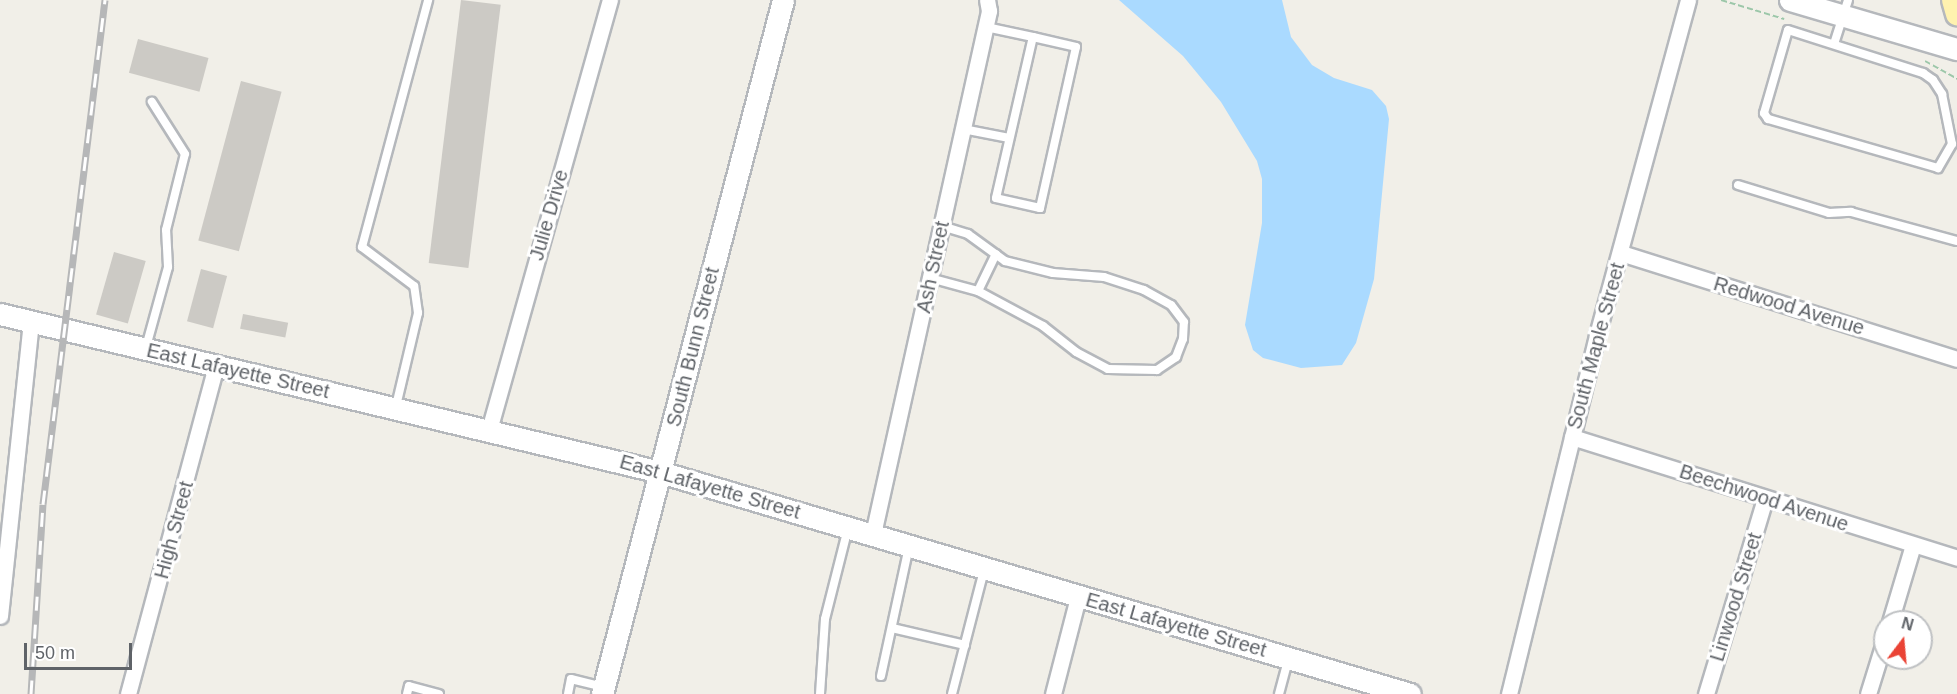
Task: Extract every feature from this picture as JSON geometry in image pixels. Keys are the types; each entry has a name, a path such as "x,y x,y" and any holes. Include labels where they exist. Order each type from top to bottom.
{"main road":[{"path":"1953,0 1957,14"}],"street":[{"name":"Julie Drive","path":"489,430 610,0"},
{"name":"South Bunn Street","path":"603,691 783,0"},
{"name":"Ash Street","path":"873,534 986,27 987,0"},
{"name":"South Maple Street","path":"1509,694 1572,437 1688,0"},
{"path":"1790,0 1846,8 1957,49"},
{"name":"Redwood Avenue","path":"1621,253 1957,359"},
{"name":"East Lafayette Street","path":"0,314 660,472 1409,694"},
{"path":"0,616 30,321"},
{"name":"High Street","path":"128,694 216,366"},
{"name":"Beechwood Avenue","path":"1572,437 1957,558"},
{"name":"Linwood Street","path":"1706,694 1765,499"},
{"path":"1894,610 1913,545"},
{"path":"1053,694 1078,597"},
{"path":"1868,694 1875,670"}],"lane":[{"path":"396,408 418,313 414,286 362,247 428,0"},
{"path":"1834,44 1846,8"},
{"path":"986,27 1033,37 1076,47 1040,208 996,198 1033,37"},
{"path":"1788,30 1933,80 1942,94 1955,144 1938,168 1768,119 1764,113 1788,30"},
{"path":"145,349 168,267 166,230 185,154 152,102"},
{"path":"963,129 1010,138"},
{"path":"1738,185 1830,213 1851,212 1957,241"},
{"path":"930,278 978,291 1043,326 1076,352 1108,369 1157,370 1176,357 1183,339 1184,322 1171,305 1122,282 1053,273 1005,261 968,234 942,226"},
{"path":"978,291 996,254"},
{"path":"820,694 825,619 848,527"},
{"path":"881,676 909,545"},
{"path":"952,694 985,568"},
{"path":"892,628 965,645"},
{"path":"1279,694 1288,658"},
{"path":"568,694 572,679 603,691"},
{"path":"407,694 409,686 440,694"}],"water":[{"path":"1119,0 1282,0 1291,37 1312,65 1334,78 1372,90 1386,106 1389,119 1374,279 1356,343 1342,365 1301,368 1263,358 1253,350 1245,325 1262,223 1262,179 1257,161 1221,102 1183,56"}],"building":[{"path":"461,0 501,5 468,268 429,263"},
{"path":"138,39 209,58 199,92 129,73"},
{"path":"241,81 282,92 239,251 198,240"},
{"path":"114,252 146,261 128,324 96,314"},
{"path":"201,269 227,276 213,328 187,321"},
{"path":"243,314 288,323 285,338 240,329"}],"railway":[{"path":"31,694 43,504 105,0"}]}
